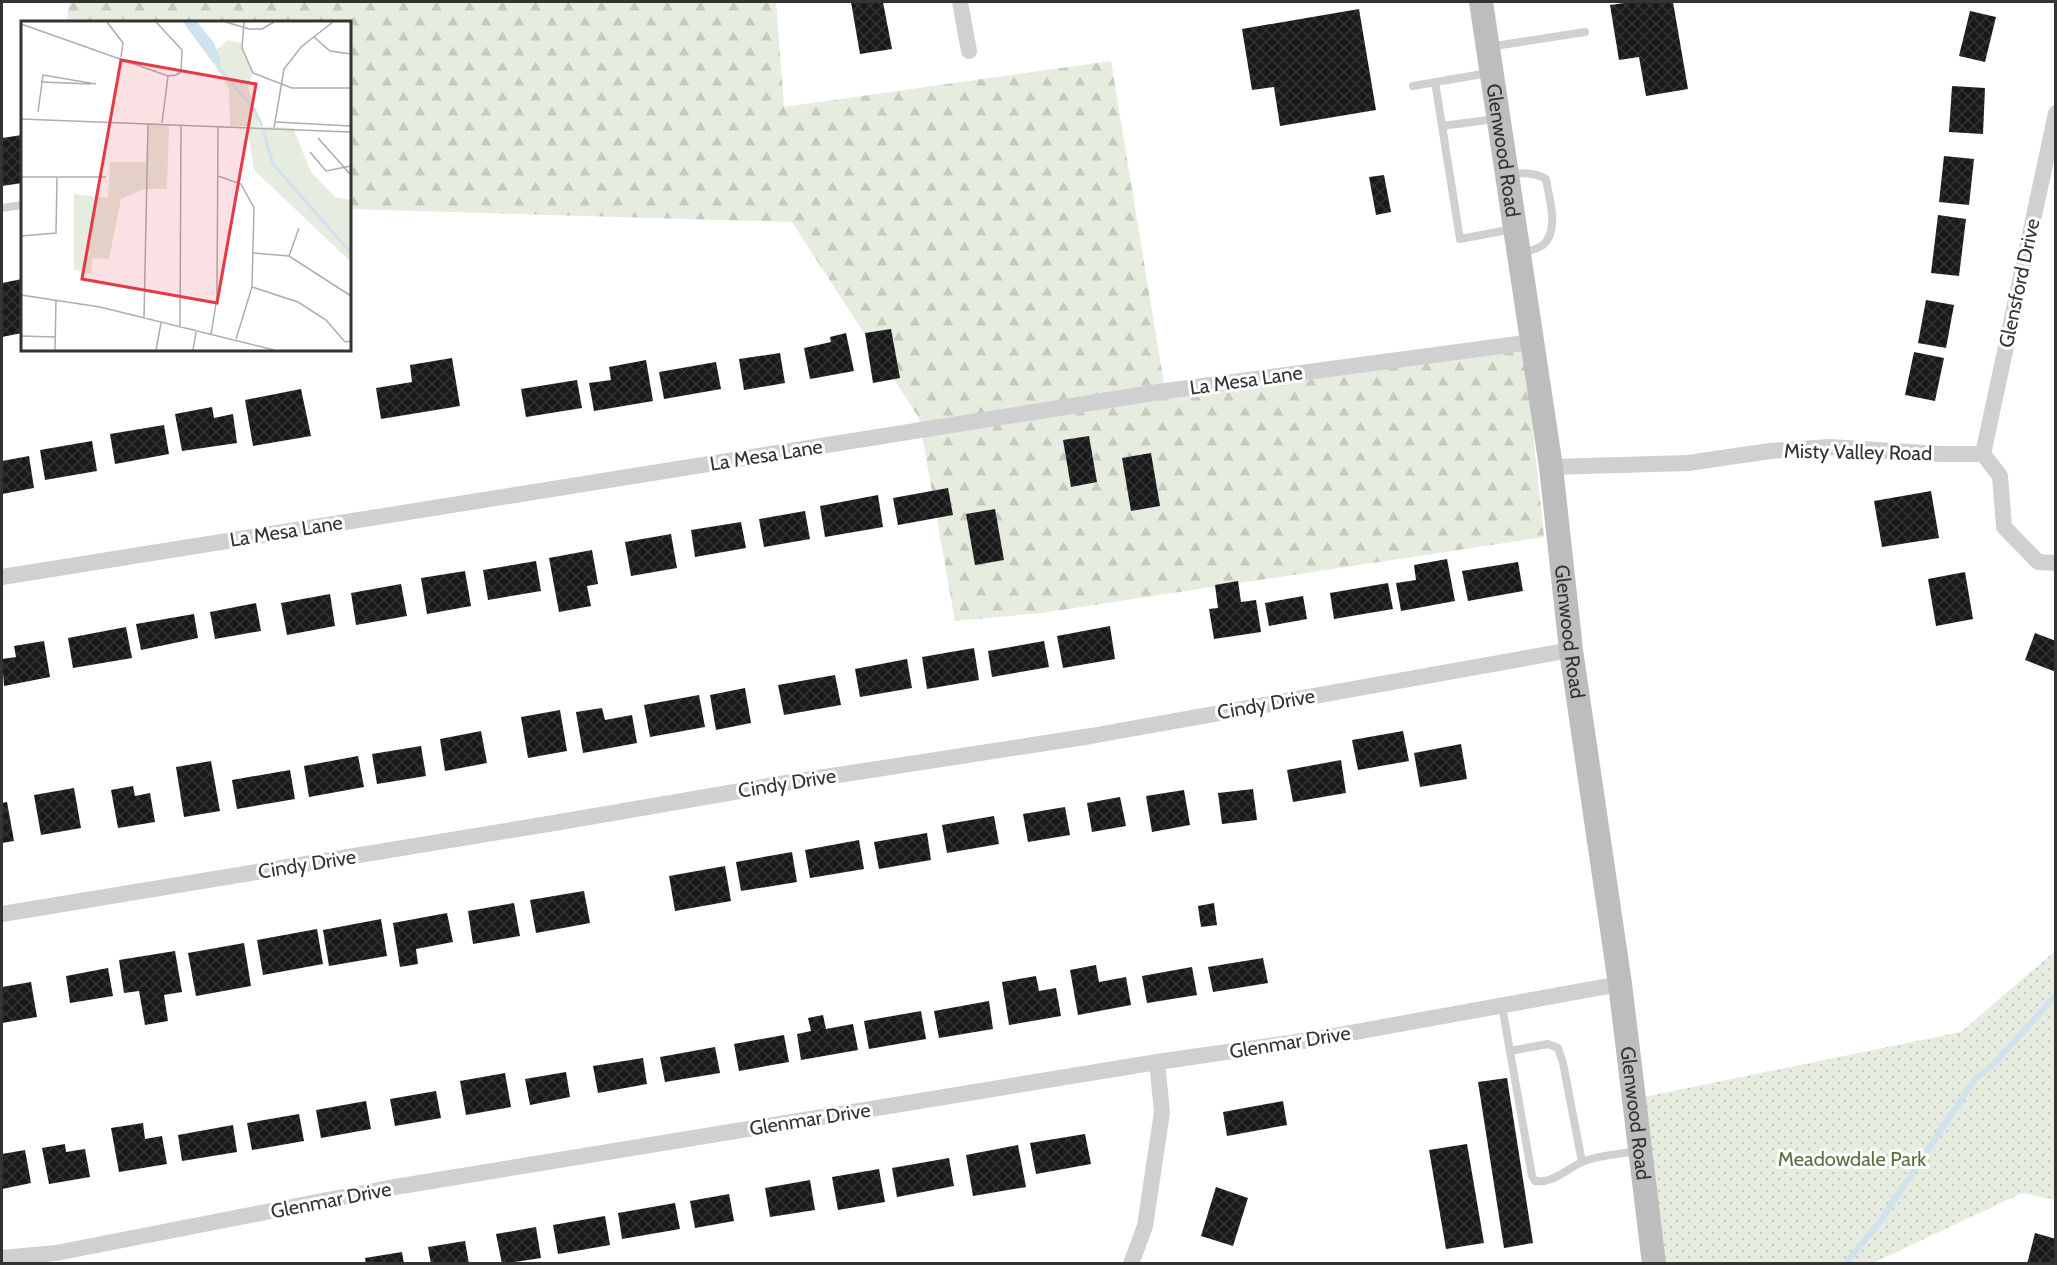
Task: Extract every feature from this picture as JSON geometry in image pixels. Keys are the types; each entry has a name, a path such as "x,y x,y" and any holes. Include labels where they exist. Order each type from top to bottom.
{"main road":[{"name":"Glenwood Road","path":"1481,2 1551,467 1571,650 1620,984 1654,1263"}],"street":[{"path":"960,2 969,51"},
{"name":"Glensford Drive","path":"1983,454 2055,113"},
{"name":"La Mesa Lane","path":"2,577 1165,391 1532,342"},
{"name":"Misty Valley Road","path":"1551,467 1688,463 1770,451 1830,447 1940,454 1983,454"},
{"path":"1983,454 2000,476 2004,527 2038,562 2055,563"},
{"name":"Cindy Drive","path":"2,914 786,783 1091,736 1571,650"},
{"name":"Glenmar Drive","path":"2,1258 56,1252 389,1188 1157,1062 1317,1039 1620,984"},
{"path":"1131,1263 1145,1226 1162,1112 1157,1062"}],"lane":[{"path":"1488,47 1585,32"},
{"path":"1413,86 1492,72"},
{"path":"1436,82 1460,238 1516,229"},
{"path":"1442,126 1499,118"},
{"path":"1507,175 1525,172 1546,179 1553,226 1548,239 1541,247 1520,254"},
{"path":"2,208 21,205"},
{"path":"1502,1006 1532,1176 1535,1180 1542,1182 1582,1162 1596,1158 1640,1151"},
{"path":"1510,1051 1548,1044 1558,1048 1563,1063 1582,1162"}],"green space":[{"path":"69,2 776,2 784,107 1111,61 1165,390 1524,347 1544,537 1041,613 955,621 919,418 792,222 351,209 351,21 67,21"},
{"name":"Meadowdale Park","path":"2055,951 2055,1200 2022,1193 1873,1263 1660,1263 1634,1099 1961,1032"}],"building":[{"path":"851,2 883,2 892,49 860,54"},
{"path":"1631,2 1673,2 1688,89 1646,96 1639,57 1619,60 1610,5"},
{"path":"1359,9 1376,110 1280,126 1274,87 1252,90 1242,29"},
{"path":"1970,11 1996,17 1985,62 1959,56"},
{"path":"1952,86 1985,88 1983,134 1949,132"},
{"path":"21,135 21,183 2,186 2,138"},
{"path":"1944,156 1974,159 1969,205 1939,202"},
{"path":"1384,175 1391,212 1376,215 1369,177"},
{"path":"1938,215 1966,219 1959,276 1931,273"},
{"path":"21,279 21,333 2,337 2,283"},
{"path":"1926,300 1954,305 1946,348 1918,343"},
{"path":"891,329 900,378 873,383 865,333"},
{"path":"846,333 854,371 810,379 804,348 831,342 830,337"},
{"path":"1914,352 1944,358 1935,401 1905,395"},
{"path":"780,353 785,383 744,390 739,359"},
{"path":"452,358 460,406 381,419 376,388 412,382 410,365"},
{"path":"646,360 653,401 594,411 589,383 611,380 609,367"},
{"path":"716,362 721,389 664,399 659,372"},
{"path":"577,380 582,408 526,417 521,389"},
{"path":"301,389 311,436 253,446 245,400"},
{"path":"212,407 214,418 233,414 237,443 182,451 175,414"},
{"path":"164,425 169,454 115,464 110,434"},
{"path":"1089,436 1097,482 1071,487 1063,440"},
{"path":"92,441 97,471 45,480 40,450"},
{"path":"1151,453 1160,506 1131,511 1122,458"},
{"path":"29,456 34,488 2,494 2,461"},
{"path":"948,488 953,515 898,525 893,498"},
{"path":"1931,491 1939,538 1882,547 1874,501"},
{"path":"878,495 883,527 825,537 820,506"},
{"path":"995,509 1004,560 975,565 966,514"},
{"path":"805,511 810,539 764,547 759,519"},
{"path":"741,522 746,548 695,557 691,530"},
{"path":"671,534 677,568 631,576 625,542"},
{"path":"592,550 598,584 587,586 591,606 559,612 549,558"},
{"path":"1447,559 1455,601 1401,611 1396,583 1416,580 1414,565"},
{"path":"536,561 541,591 488,600 483,570"},
{"path":"1518,562 1523,591 1468,601 1462,571"},
{"path":"465,571 471,606 427,614 421,578"},
{"path":"1965,572 1973,619 1936,626 1928,579"},
{"path":"1238,581 1241,602 1256,600 1261,632 1214,639 1209,609 1218,608 1215,585"},
{"path":"1388,583 1393,609 1334,619 1330,593"},
{"path":"401,584 407,616 356,625 351,593"},
{"path":"330,594 335,626 287,635 281,603"},
{"path":"1303,596 1307,619 1269,626 1265,603"},
{"path":"256,603 261,631 215,639 210,612"},
{"path":"194,614 198,638 141,650 136,624"},
{"path":"1110,626 1115,659 1063,668 1057,636"},
{"path":"126,627 132,658 73,668 68,638"},
{"path":"2035,633 2056,641 2056,672 2025,660"},
{"path":"44,641 50,677 4,686 2,659 16,657 14,646"},
{"path":"1044,641 1049,667 992,677 988,651"},
{"path":"974,648 979,680 927,689 922,657"},
{"path":"907,659 912,688 860,697 855,669"},
{"path":"835,675 841,705 784,715 778,685"},
{"path":"745,688 751,723 716,730 710,695"},
{"path":"699,695 705,727 650,737 644,705"},
{"path":"602,708 605,720 632,715 637,743 583,753 576,712"},
{"path":"560,710 567,751 528,758 521,717"},
{"path":"481,731 487,763 445,771 440,739"},
{"path":"1403,731 1409,761 1358,770 1352,740"},
{"path":"1461,744 1467,779 1420,787 1414,753"},
{"path":"421,746 426,776 377,784 372,754"},
{"path":"358,756 364,787 309,797 304,766"},
{"path":"1341,760 1346,793 1293,802 1287,770"},
{"path":"211,761 220,811 184,817 176,767"},
{"path":"290,770 295,799 237,809 232,780"},
{"path":"133,786 135,796 150,793 155,822 118,828 111,790"},
{"path":"74,788 81,828 41,835 34,795"},
{"path":"1253,789 1257,820 1222,824 1218,793"},
{"path":"1184,790 1190,825 1152,832 1146,796"},
{"path":"1120,797 1126,826 1092,832 1087,803"},
{"path":"7,802 14,841 2,843 2,803"},
{"path":"1065,807 1070,835 1028,842 1023,814"},
{"path":"994,816 999,844 947,853 942,825"},
{"path":"927,833 931,860 879,869 874,842"},
{"path":"859,840 864,869 810,878 805,850"},
{"path":"792,852 797,882 741,891 736,862"},
{"path":"725,866 731,901 675,911 669,876"},
{"path":"584,891 590,923 536,933 530,900"},
{"path":"514,903 520,936 473,944 468,911"},
{"path":"1214,903 1217,925 1201,927 1198,906"},
{"path":"447,913 453,942 416,949 418,964 400,967 393,923"},
{"path":"381,919 387,956 329,966 323,930"},
{"path":"317,929 323,964 263,975 257,940"},
{"path":"244,943 251,986 196,996 188,953"},
{"path":"175,951 182,992 164,995 168,1021 145,1025 139,991 124,993 119,960"},
{"path":"1263,958 1268,983 1213,992 1208,967"},
{"path":"1096,965 1099,982 1126,977 1131,1005 1078,1015 1070,970"},
{"path":"1192,967 1197,995 1147,1003 1142,976"},
{"path":"108,968 113,996 70,1003 66,976"},
{"path":"1036,976 1039,991 1056,988 1061,1016 1009,1025 1002,982"},
{"path":"31,982 37,1017 2,1023 2,987"},
{"path":"989,1001 993,1029 939,1038 934,1011"},
{"path":"921,1011 926,1039 869,1049 864,1021"},
{"path":"823,1015 826,1029 853,1024 858,1050 801,1060 797,1034 811,1031 808,1018"},
{"path":"784,1035 789,1062 739,1071 734,1044"},
{"path":"715,1047 720,1073 665,1082 660,1057"},
{"path":"643,1058 647,1084 598,1093 593,1066"},
{"path":"566,1072 570,1097 530,1105 525,1079"},
{"path":"505,1073 511,1107 466,1115 460,1081"},
{"path":"1507,1078 1533,1243 1504,1248 1478,1082"},
{"path":"436,1091 441,1118 395,1126 390,1099"},
{"path":"366,1101 371,1129 321,1138 316,1110"},
{"path":"1283,1101 1287,1125 1227,1136 1223,1112"},
{"path":"299,1114 304,1141 252,1150 247,1123"},
{"path":"143,1123 145,1139 162,1136 167,1164 119,1172 111,1128"},
{"path":"233,1125 237,1152 182,1161 178,1135"},
{"path":"1085,1134 1091,1164 1036,1174 1030,1143"},
{"path":"65,1144 66,1152 85,1149 90,1177 49,1184 42,1148"},
{"path":"1467,1144 1484,1243 1446,1249 1429,1150"},
{"path":"1018,1145 1026,1187 973,1196 966,1155"},
{"path":"25,1150 31,1183 2,1189 2,1154"},
{"path":"949,1158 954,1186 897,1197 892,1168"},
{"path":"879,1169 885,1202 838,1210 832,1177"},
{"path":"810,1180 815,1210 770,1217 765,1188"},
{"path":"1216,1187 1248,1198 1233,1246 1201,1236"},
{"path":"729,1194 734,1221 695,1228 690,1201"},
{"path":"675,1203 680,1229 622,1239 618,1213"},
{"path":"605,1216 610,1245 558,1254 553,1225"},
{"path":"536,1227 541,1258 502,1264 496,1234"},
{"path":"2035,1233 2056,1239 2056,1264 2027,1264"},
{"path":"465,1241 469,1264 431,1264 428,1247"},
{"path":"402,1252 404,1264 366,1264 365,1258"}],"waterway":[{"path":"1845,1264 1879,1223 1975,1079 1993,1065 2056,995"}]}
